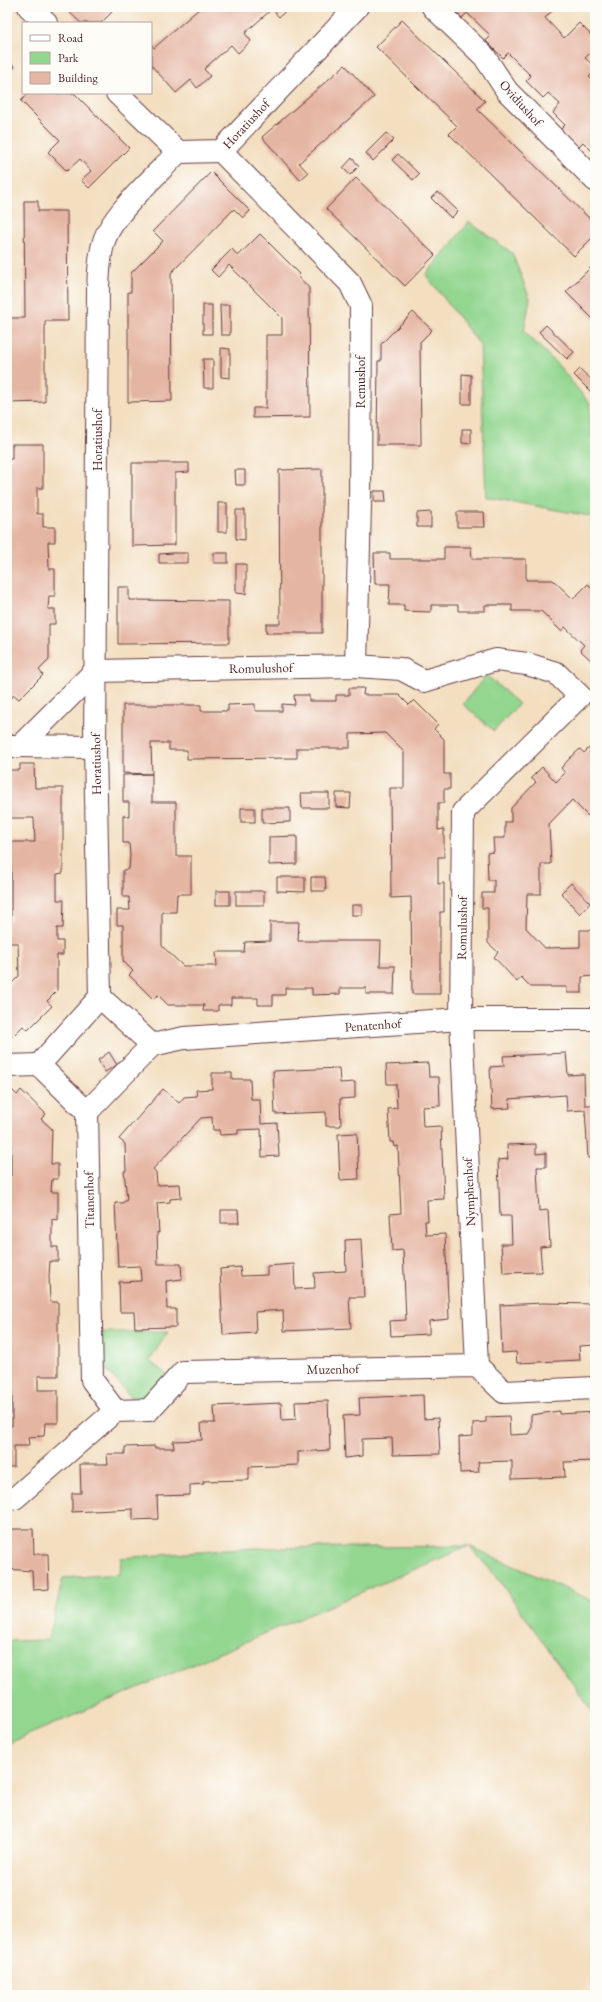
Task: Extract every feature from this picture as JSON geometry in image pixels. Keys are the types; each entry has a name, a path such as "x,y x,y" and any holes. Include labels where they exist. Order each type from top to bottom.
{"street":[{"path":"29,7 45,22"},
{"name":"Ovidiushof","path":"433,7 484,56 507,91 595,180"},
{"name":"Horatiushof","path":"100,997 95,671 99,263 104,240 114,222 178,152 221,151 350,9"},
{"path":"118,94 178,152"},
{"name":"Remushof","path":"221,151 350,283 360,306 360,505 356,666"},
{"name":"Romulushof","path":"95,671 356,666 401,669 424,681 496,660 527,664 556,673 580,696 463,812 461,1019"},
{"path":"14,746 95,671"},
{"path":"14,746 95,747"},
{"path":"7,1066 39,1065 87,1112 152,1045 100,997 39,1065"},
{"name":"Penatenhof","path":"152,1045 184,1038 461,1019 595,1019"},
{"name":"Nymphenhof","path":"461,1019 477,1366"},
{"name":"Titanenhof","path":"87,1112 92,1380 115,1411"},
{"path":"477,1366 504,1392 595,1388"},
{"name":"Muzenhof","path":"115,1411 149,1410 183,1372 477,1366"},
{"path":"7,1499 15,1498 115,1411"}],"green space":[{"path":"469,222 512,253 530,299 524,331 558,365 590,404 591,437 595,441 595,517 486,497 480,345 426,275"},
{"path":"486,675 519,704 494,731 463,704"},
{"path":"99,1332 168,1332 149,1361 169,1376 152,1399 131,1397 100,1363"},
{"path":"469,1546 595,1602 595,1715 496,1576"},
{"path":"469,1546 7,1744 7,1641 48,1640 63,1578 120,1574 121,1558 253,1548"}],"building":[{"path":"64,7 117,7 102,22 80,22"},
{"path":"201,7 290,7 279,17 272,9 245,33 251,41 238,53 231,45 204,69 210,76 197,88 191,80 176,93 152,66 152,45 154,48"},
{"path":"451,7 556,7 545,18 564,38 579,23 595,39 595,48 585,58 595,67 595,71 589,77 595,83 595,154 583,142 578,147 560,130 565,125 553,113 560,104 548,93 543,98 526,81 531,76 508,53 503,58 486,41 491,36 467,13 462,18"},
{"path":"402,20 485,101 477,109 595,224 595,235 574,256 449,134 457,126 376,47"},
{"path":"7,59 15,67 7,75"},
{"path":"345,65 374,97 299,163 308,173 300,180 262,137"},
{"path":"27,94 75,94 129,148 89,188 81,180 91,171 80,159 67,171 48,152 60,140 21,101"},
{"path":"386,133 394,140 373,161 366,153"},
{"path":"398,154 419,174 413,180 392,160"},
{"path":"352,158 359,166 350,175 343,168"},
{"path":"211,172 250,211 243,218 234,209 171,273 172,401 128,402 128,292 131,292 131,273 163,241 153,231"},
{"path":"356,178 435,255 405,286 326,209"},
{"path":"438,192 458,211 451,218 431,198"},
{"path":"24,201 38,201 38,211 67,211 68,321 45,321 45,402 7,403 7,318 25,318"},
{"path":"260,234 300,274 298,276 309,288 310,417 253,418 253,408 266,408 266,335 282,335 282,318 229,265 218,277 211,270 232,249 238,256"},
{"path":"595,263 595,321 566,292"},
{"path":"203,305 212,305 212,334 203,334"},
{"path":"220,305 230,305 230,335 221,335"},
{"path":"413,312 432,330 420,342 421,445 377,445 378,361 381,361 381,344"},
{"path":"546,325 574,352 567,359 539,332"},
{"path":"221,348 230,349 230,378 221,377"},
{"path":"203,359 213,359 213,388 204,388"},
{"path":"580,369 595,383 595,396 574,375"},
{"path":"462,374 471,375 471,404 462,404"},
{"path":"462,429 471,429 471,444 462,443"},
{"path":"12,444 43,444 43,488 37,488 37,514 43,514 43,527 55,527 55,542 48,542 49,569 55,569 55,596 49,596 48,609 55,609 55,624 49,624 49,660 39,670 43,675 19,699 14,695 7,702 9,613 7,613 7,459 12,459"},
{"path":"132,463 189,463 189,472 175,473 175,545 132,546"},
{"path":"322,469 322,633 266,633 266,624 280,624 279,470"},
{"path":"235,470 245,470 245,485 236,485"},
{"path":"374,491 385,491 386,502 374,502"},
{"path":"218,503 227,503 227,532 218,532"},
{"path":"236,510 245,510 245,540 236,539"},
{"path":"431,512 431,527 417,527 417,513"},
{"path":"457,512 484,512 485,527 457,527"},
{"path":"444,547 471,547 472,559 526,559 526,580 553,580 573,599 588,584 595,591 595,664 580,650 584,645 565,627 561,631 541,611 512,611 512,605 485,605 485,611 458,611 458,605 431,605 431,612 404,611 404,605 389,605 390,584 375,584 374,553 390,553 390,559 444,559"},
{"path":"188,553 188,563 159,563 159,554"},
{"path":"214,553 228,553 228,563 214,563"},
{"path":"236,564 246,564 246,594 236,593"},
{"path":"118,587 129,587 129,600 229,601 229,643 118,644"},
{"path":"349,688 364,688 363,695 399,695 409,705 414,700 438,724 434,729 444,739 444,774 450,774 450,789 444,789 444,803 438,803 438,830 444,829 444,857 438,857 438,884 444,883 444,912 440,912 440,994 412,994 411,897 391,898 390,788 404,788 404,752 385,733 350,734 350,748 297,748 297,758 187,759 187,750 169,750 169,743 151,743 152,774 123,773 123,705 201,705 201,711 228,711 228,705 255,704 255,711 282,711 282,704 295,705 294,695 309,695 309,701 336,701 336,695 349,695"},
{"path":"595,742 595,810 588,816 572,800 549,824 551,864 541,864 541,894 527,894 526,928 545,948 580,947 580,930 595,930 595,976 582,977 582,993 567,993 567,987 531,987 521,977 517,982 494,957 498,952 488,943 488,908 482,908 482,893 494,893 494,880 488,880 487,853 494,852 493,838 505,838 505,822 511,822 511,808 536,782 531,778 542,767 556,782 565,773 561,768 570,758 580,749 584,753"},
{"path":"20,764 34,764 35,788 63,788 63,873 57,874 57,900 64,900 63,928 57,928 57,941 63,941 63,955 57,955 57,991 47,1001 52,1006 28,1030 23,1026 13,1036 7,1036 7,988 19,976 18,943 7,943 7,921 11,921 11,860 7,860 7,847 8,842 35,842 34,818 7,818 7,770 20,770"},
{"path":"152,774 152,802 176,802 176,856 191,856 191,894 177,894 176,912 162,912 162,946 183,966 217,966 216,952 244,952 245,942 270,941 270,922 299,922 298,941 381,941 380,966 395,966 394,994 366,994 366,988 340,988 340,994 312,995 312,988 285,988 285,995 273,995 273,1005 258,1005 258,998 231,998 231,1005 218,1005 218,1011 203,1011 204,1005 168,1005 158,995 153,999 129,975 133,971 123,961 123,925 117,925 117,910 130,910 129,897 123,897 123,870 129,869 130,856 129,843 123,843 123,815 129,816 129,802 123,802 123,775"},
{"path":"301,793 329,793 329,808 302,808"},
{"path":"336,793 351,793 350,808 336,807"},
{"path":"241,808 255,808 255,822 241,822"},
{"path":"262,808 290,808 290,822 262,823"},
{"path":"297,836 297,864 269,865 269,837"},
{"path":"277,877 305,877 305,892 277,891"},
{"path":"311,877 325,877 326,891 311,891"},
{"path":"571,883 590,903 580,914 561,893"},
{"path":"216,891 230,891 230,905 216,905"},
{"path":"236,891 264,891 264,905 236,905"},
{"path":"352,905 362,905 362,915 352,915"},
{"path":"109,1052 117,1065 105,1072 98,1060"},
{"path":"566,1053 568,1075 584,1074 585,1105 595,1105 595,1157 588,1158 585,1110 567,1111 566,1095 509,1099 510,1108 492,1109 490,1067 504,1066 503,1056"},
{"path":"428,1063 429,1077 439,1077 440,1106 422,1107 423,1127 441,1126 444,1199 427,1200 428,1221 425,1221 426,1235 445,1234 449,1319 429,1321 429,1334 391,1336 390,1321 406,1320 403,1250 392,1251 390,1214 401,1213 398,1146 394,1147 393,1142 390,1142 388,1109 397,1108 396,1084 387,1084 386,1065"},
{"path":"339,1068 340,1083 355,1082 355,1098 340,1099 341,1126 326,1126 326,1112 275,1114 273,1071"},
{"path":"212,1073 232,1073 232,1079 250,1079 251,1099 260,1099 261,1124 277,1123 279,1156 262,1157 261,1129 238,1130 238,1134 220,1135 219,1130 213,1130 212,1117 201,1118 153,1169 156,1172 157,1185 180,1184 181,1198 170,1199 170,1202 157,1203 159,1233 157,1232 158,1264 181,1264 182,1279 166,1281 167,1309 176,1309 176,1327 135,1328 134,1312 120,1312 119,1282 141,1281 140,1266 118,1267 115,1203 122,1203 127,1200 124,1171 126,1171 125,1144 119,1139 163,1089 179,1103 184,1097 197,1096 196,1090 212,1089"},
{"path":"7,1085 17,1095 21,1090 46,1114 41,1119 52,1129 51,1164 58,1164 58,1179 52,1179 51,1192 58,1192 58,1220 52,1219 52,1247 58,1247 58,1261 50,1261 49,1276 50,1302 58,1302 58,1376 38,1376 38,1390 58,1390 58,1423 45,1423 44,1436 28,1437 29,1446 14,1446 14,1467 7,1467 7,1426 12,1426 12,1388 7,1388 7,1176 11,1176 11,1141 7,1137"},
{"path":"357,1133 359,1179 340,1180 338,1134"},
{"path":"536,1144 536,1154 546,1153 546,1167 537,1167 539,1211 548,1210 550,1246 540,1247 542,1272 503,1273 501,1244 512,1244 511,1216 500,1216 498,1160 508,1159 507,1145"},
{"path":"221,1210 238,1210 239,1223 221,1223"},
{"path":"361,1239 364,1297 349,1297 351,1328 284,1331 283,1310 255,1312 256,1333 223,1335 220,1269 240,1267 241,1276 267,1275 267,1266 294,1264 295,1289 315,1288 314,1273 346,1271 345,1240"},
{"path":"592,1262 595,1262 595,1285 594,1285"},
{"path":"543,1303 595,1304 595,1345 579,1346 580,1360 517,1363 516,1352 502,1353 500,1305"},
{"path":"423,1395 424,1419 438,1418 440,1454 393,1455 392,1438 362,1439 362,1456 345,1458 343,1416 360,1415 359,1398"},
{"path":"328,1401 330,1450 298,1452 298,1465 249,1467 249,1480 203,1481 204,1484 190,1485 190,1495 157,1496 158,1519 133,1520 133,1509 72,1512 72,1493 81,1493 80,1464 108,1464 107,1454 125,1454 125,1447 155,1446 155,1448 174,1448 173,1441 202,1440 201,1423 215,1423 214,1406 281,1403 282,1420 296,1419 295,1402"},
{"path":"559,1411 559,1414 595,1412 595,1461 564,1462 565,1477 512,1479 512,1461 478,1462 479,1472 460,1473 459,1437 473,1436 473,1423 486,1422 486,1417 509,1416 510,1435 528,1434 531,1429 531,1415"},
{"path":"7,1529 33,1529 34,1554 48,1554 49,1589 33,1590 32,1571 7,1569"}]}
